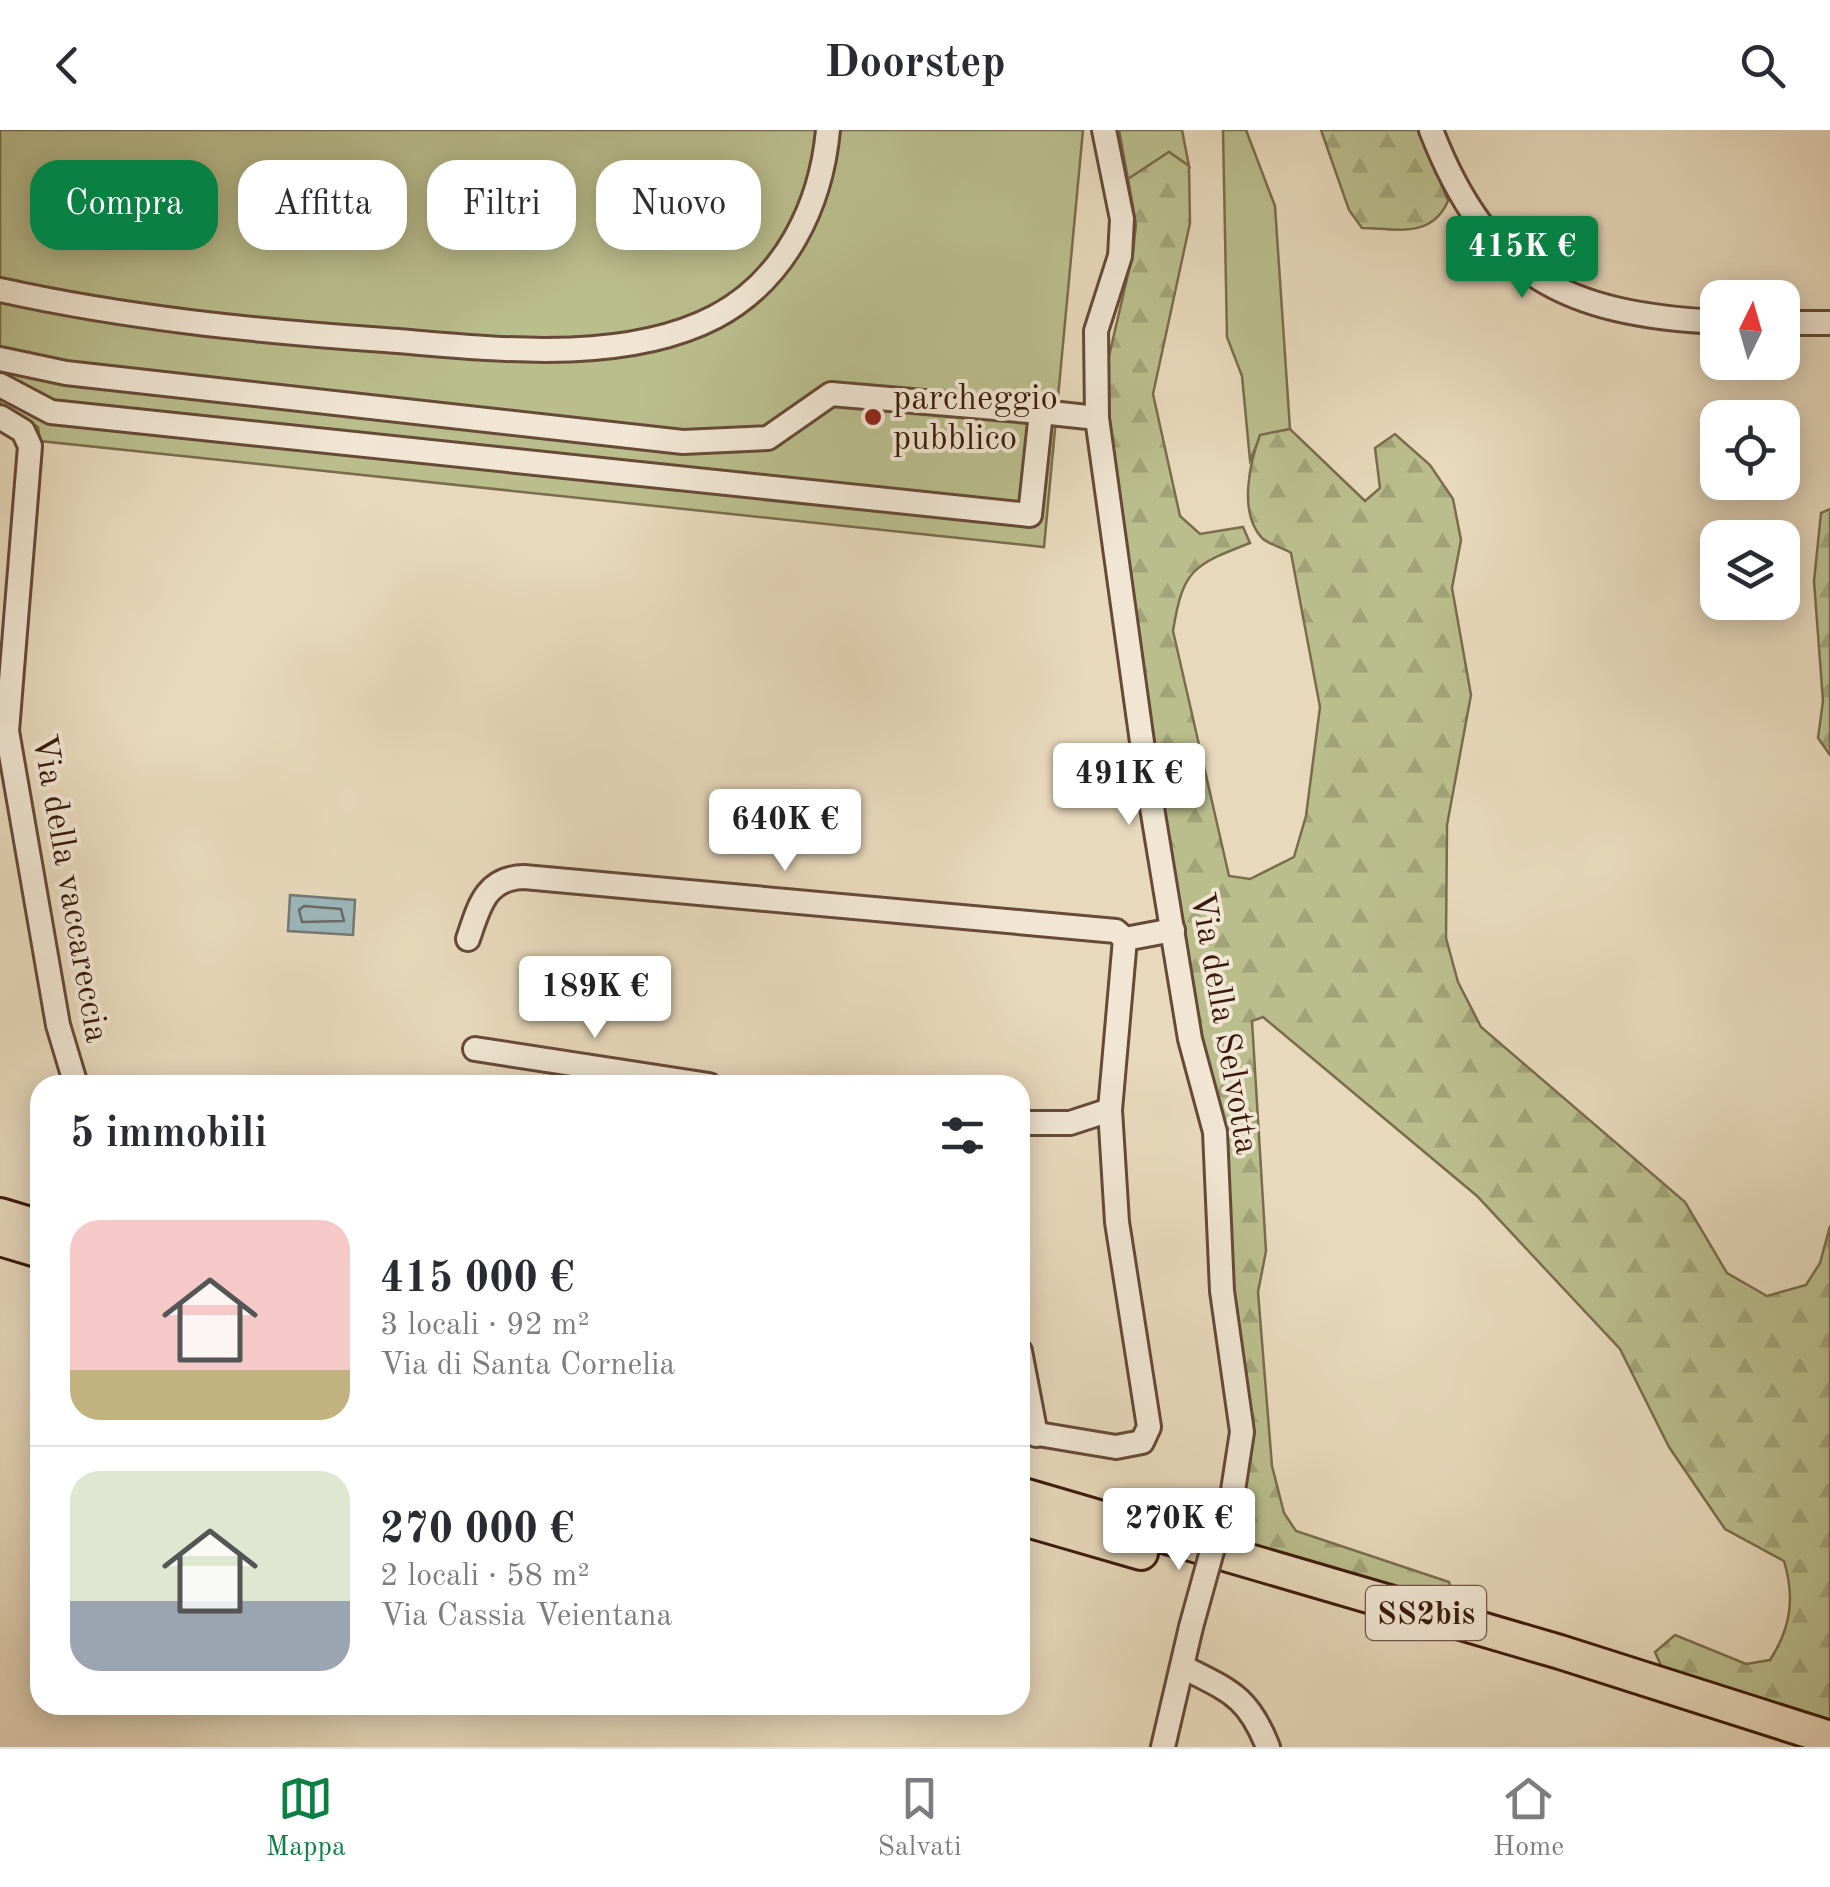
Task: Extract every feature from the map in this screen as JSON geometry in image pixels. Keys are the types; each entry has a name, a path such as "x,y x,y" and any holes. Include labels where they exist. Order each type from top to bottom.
{"highway":[{"path":"0,1215 30,1224"},
{"path":"0,1239 30,1248"},
{"name":"SS2bis","path":"1030,1497 1560,1652 1830,1738"},
{"name":"SS2bis","path":"1030,1521 1551,1672 1792,1747"}],"street":[{"path":"0,290 110,314 273,332 520,350 600,348 714,317 756,288 783,260 806,218 825,166 828,130"},
{"name":"Via della Selvotta","path":"1104,130 1122,219 1120,256 1096,331 1097,418 1190,1039 1216,1132 1222,1291 1242,1432 1232,1497 1217,1533 1184,1667 1166,1717 1163,1747"},
{"path":"1431,130 1475,217 1498,246 1546,286 1616,310 1700,320"},
{"path":"1800,322 1830,323"},
{"path":"0,359 66,373 683,442 768,438 831,394 1097,418"},
{"path":"0,385 51,412 1030,515 1041,412"},
{"name":"Via della vaccareccia","path":"0,418 23,431 30,446 7,731 58,1026 73,1075"},
{"path":"468,939 491,887 524,877 1116,931 1125,939"},
{"path":"1125,939 1173,930"},
{"path":"1030,1433 1116,1447 1138,1444 1148,1433 1147,1402 1117,1222 1110,1110 1125,939"},
{"path":"475,1049 644,1075"},
{"path":"1030,1123 1070,1123 1110,1110"},
{"path":"1184,1667 1238,1694 1255,1713 1268,1747"}],"green space":[{"path":"0,130 1083,130 1044,547 40,441 38,427 0,406"},
{"path":"1119,130 1182,130 1189,166 1169,152 1128,179"},
{"path":"1223,130 1246,130 1275,206 1290,429 1261,435 1250,460 1242,376 1227,337"},
{"path":"1321,130 1421,130 1448,201 1441,213 1433,221 1412,229 1362,228 1349,210"},
{"path":"1169,152 1189,166 1190,223 1153,394 1180,516 1200,534 1243,527 1250,543 1215,557 1194,572 1181,594 1173,631 1229,876 1250,879 1294,857 1306,816 1320,707 1291,553 1262,538 1250,515 1248,487 1260,435 1290,429 1365,501 1380,488 1375,448 1395,434 1430,465 1453,499 1461,540 1452,588 1471,695 1447,825 1446,938 1458,982 1481,1027 1685,1202 1727,1273 1767,1296 1806,1285 1820,1263 1830,1226 1830,1724 1663,1670 1655,1652 1675,1635 1746,1664 1770,1660 1783,1636 1789,1612 1784,1561 1725,1529 1669,1447 1620,1349 1477,1196 1263,1017 1252,1021 1266,1251 1258,1292 1272,1466 1284,1513 1296,1531 1449,1582 1457,1609 1229,1549 1242,1507 1249,1428 1246,1371 1228,1298 1192,997 1102,386 1133,253 1136,224 1128,179"},
{"path":"1830,509 1830,755 1818,738 1823,701 1814,581 1821,513"}],"water":[{"path":"290,895 355,900 353,935 288,931"}],"place":[{"name":"parcheggio pubblico","path":"873,417"}]}
